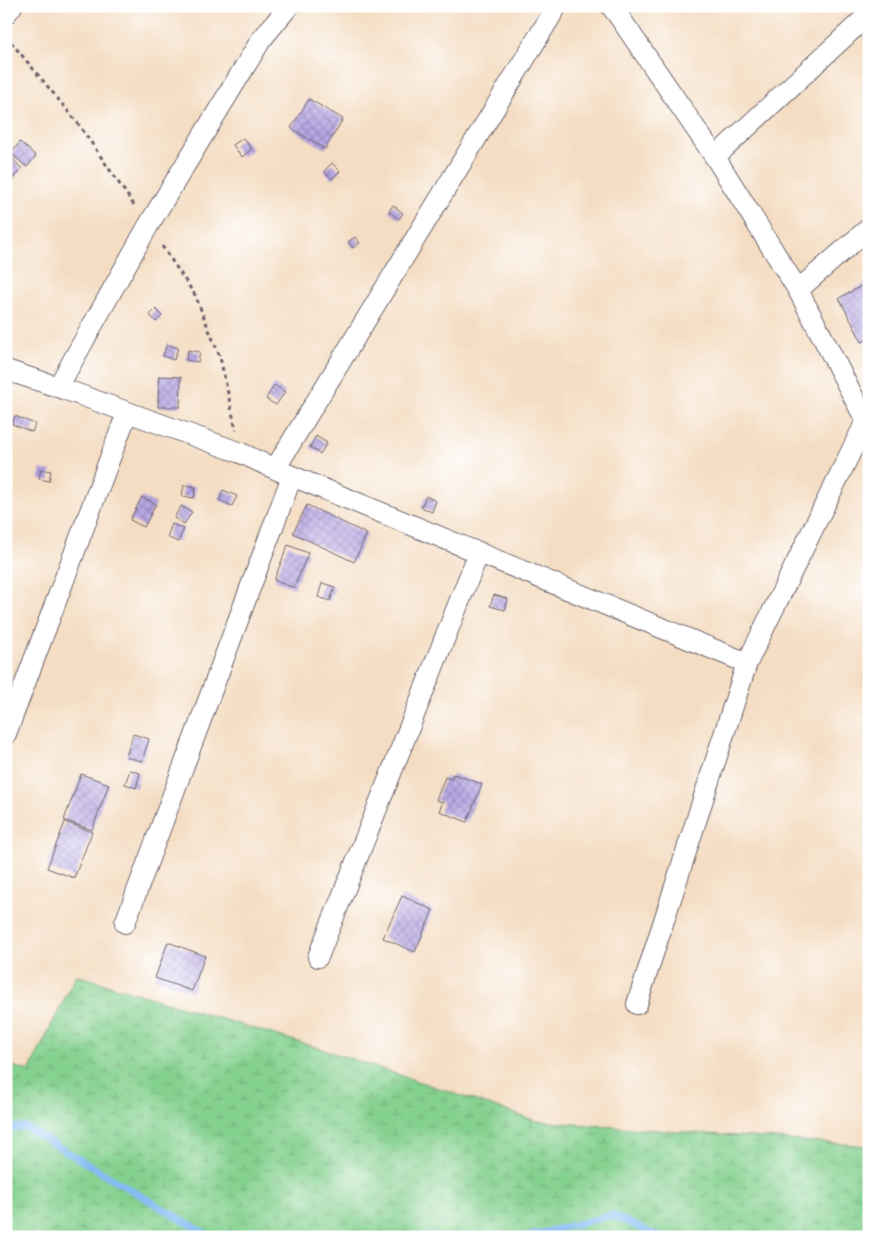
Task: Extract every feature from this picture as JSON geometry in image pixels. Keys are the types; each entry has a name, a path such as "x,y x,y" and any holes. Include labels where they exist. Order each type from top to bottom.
{"street":[{"path":"6,14 12,6"},
{"path":"58,387 158,209 261,40 289,6"},
{"path":"124,923 283,472 557,6"},
{"path":"619,9 798,290 867,420 748,663 636,1004"},
{"path":"715,157 869,14"},
{"path":"798,290 869,228"},
{"path":"6,370 241,453 748,663"},
{"path":"6,734 128,413"},
{"path":"318,957 479,552"}],"green space":[{"path":"76,975 325,1050 536,1121 869,1146 869,1237 6,1237 6,1064 29,1071"}],"building":[{"path":"309,99 343,119 325,149 291,128"},
{"path":"243,138 252,149 242,157 233,145"},
{"path":"20,142 36,156 27,167 11,154"},
{"path":"11,157 22,169 14,177 6,169 6,162"},
{"path":"332,163 340,171 332,179 324,171"},
{"path":"7,171 15,178 8,185 6,184"},
{"path":"393,205 403,213 399,219 389,211"},
{"path":"355,237 360,243 353,248 348,242"},
{"path":"867,283 869,287 869,339 862,342 839,298"},
{"path":"156,309 162,316 156,322 150,315"},
{"path":"167,344 178,348 174,360 163,356"},
{"path":"188,350 200,352 198,362 186,360"},
{"path":"159,376 181,377 180,407 158,407"},
{"path":"274,385 285,392 276,405 266,399"},
{"path":"15,416 35,424 32,432 12,424"},
{"path":"316,436 327,443 320,454 310,447"},
{"path":"41,469 51,471 49,481 39,479"},
{"path":"184,485 196,487 194,498 182,496"},
{"path":"223,490 237,496 232,506 219,500"},
{"path":"426,496 436,501 432,512 421,507"},
{"path":"142,497 156,504 144,527 130,520"},
{"path":"307,505 367,534 354,562 293,533"},
{"path":"181,506 192,512 184,524 174,518"},
{"path":"172,524 184,529 178,542 167,537"},
{"path":"288,545 308,553 294,588 274,580"},
{"path":"322,583 335,587 330,601 318,597"},
{"path":"494,595 508,599 505,610 490,606"},
{"path":"133,734 149,739 142,761 126,757"},
{"path":"130,770 140,773 136,788 125,784"},
{"path":"81,774 109,784 92,830 64,820"},
{"path":"453,774 482,784 467,822 439,811 443,802 436,800 445,777 451,779"},
{"path":"65,822 92,832 74,878 47,868"},
{"path":"402,896 433,910 415,952 383,938"},
{"path":"168,942 205,956 192,991 155,978"}],"waterway":[{"path":"6,1128 25,1127 211,1237"},
{"path":"527,1237 612,1215 660,1237"}]}
